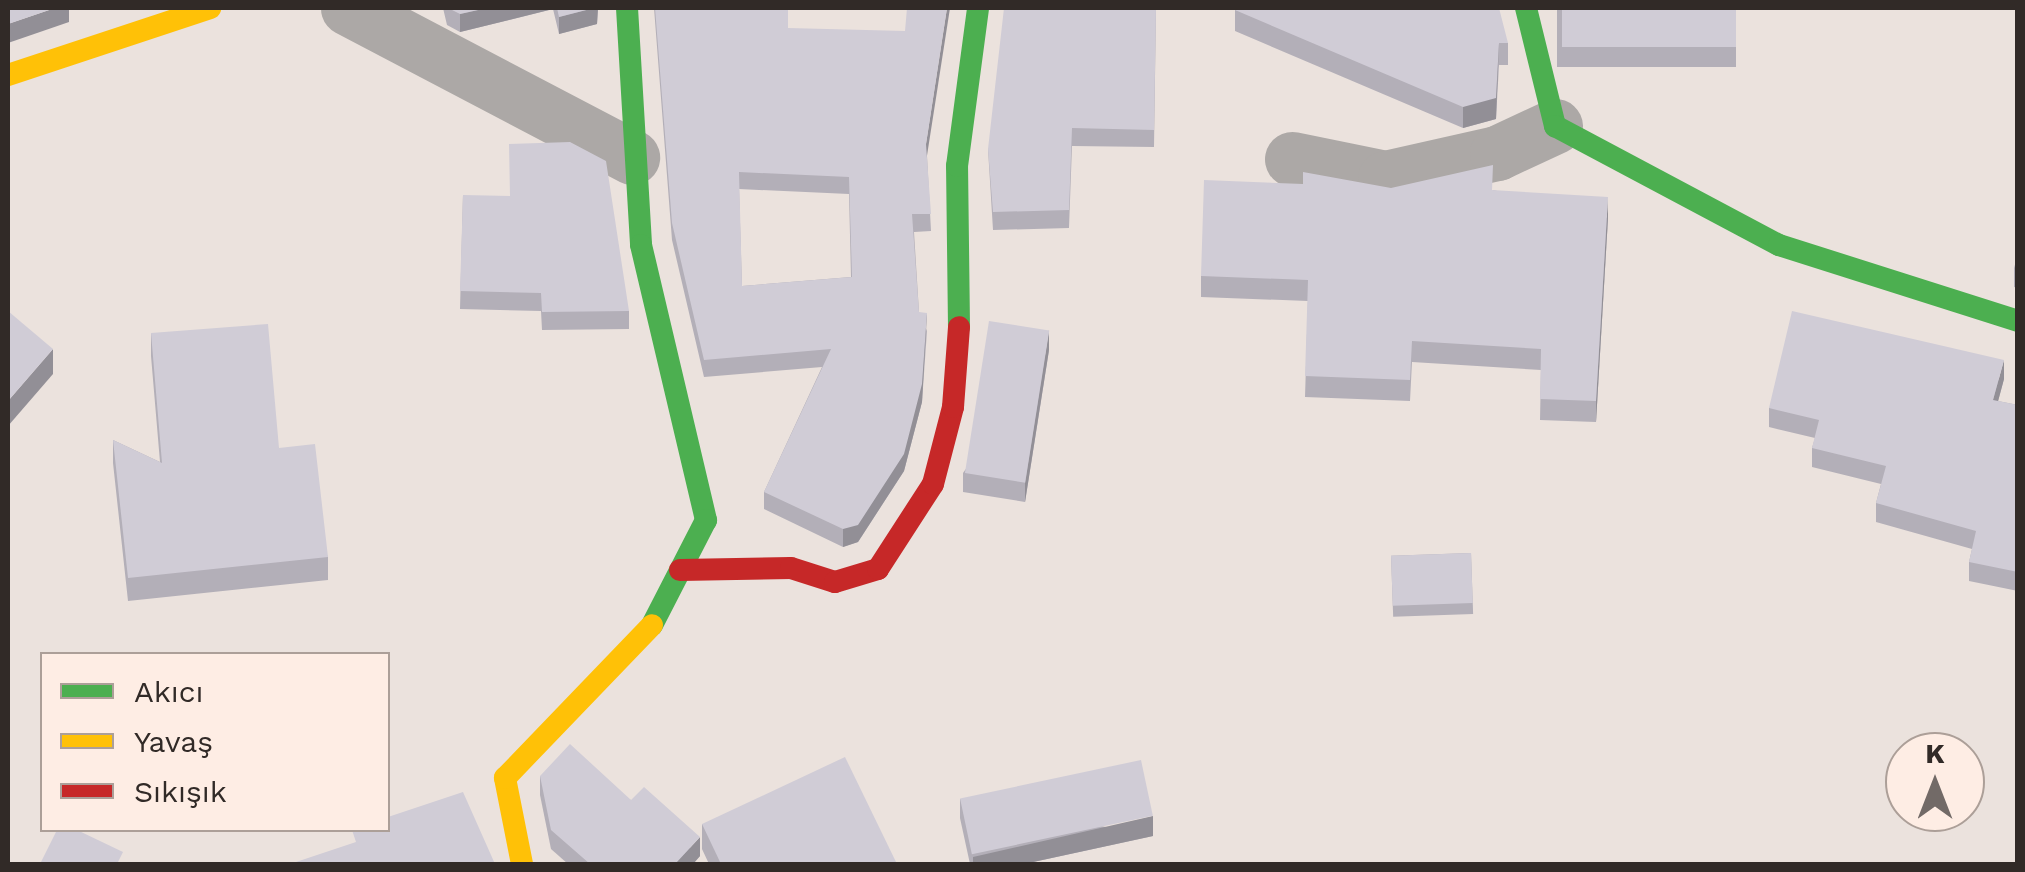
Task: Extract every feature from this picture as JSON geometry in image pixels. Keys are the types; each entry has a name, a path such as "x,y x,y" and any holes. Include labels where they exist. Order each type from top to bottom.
{"street":[{"path":"8,74 210,8"},
{"path":"348,8 632,157"},
{"path":"522,864 505,778 644,641 706,520 641,245 632,157 627,8"},
{"path":"680,570 790,568 835,582 878,569 933,484 954,407 964,256 957,166 978,8"},
{"path":"1526,8 1555,126 1780,245 2018,321"},
{"path":"1292,159 1385,178 1497,153 1555,126"}],"building":[{"path":"8,8 55,8 8,24"},
{"path":"448,8 487,8 460,14"},
{"path":"557,8 594,8 559,17"},
{"path":"655,8 788,8 788,28 905,31 907,8 947,8 926,144 931,214 912,214 919,312 927,313 922,384 904,454 858,525 843,529 764,492 831,349 704,360 672,223","holes":["739,172 849,177 852,277 742,286"]},
{"path":"1004,8 1156,8 1154,130 1072,128 1069,210 993,212 988,149"},
{"path":"1235,8 1499,8 1508,43 1499,43 1496,98 1463,107"},
{"path":"1562,8 1736,8 1736,47 1562,47"},
{"path":"570,142 606,161 629,311 542,312 541,293 460,291 463,195 510,196 509,144"},
{"path":"1493,165 1492,190 1608,197 1596,401 1540,399 1541,349 1412,341 1410,380 1305,376 1308,280 1201,276 1204,180 1303,184 1303,172 1391,188"},
{"path":"8,311 53,349 8,401"},
{"path":"1792,311 2004,360 1993,400 2018,405 2018,572 1969,562 1976,531 1876,503 1886,466 1812,448 1819,420 1769,408"},
{"path":"989,321 1049,331 1025,483 965,473"},
{"path":"268,324 279,448 315,444 328,557 128,578 113,440 162,463 151,333"},
{"path":"1471,553 1473,603 1393,606 1391,556"},
{"path":"570,744 631,800 644,787 700,837 675,864 590,864 551,830 540,776"},
{"path":"845,757 897,864 721,864 702,824"},
{"path":"1141,760 1153,816 972,854 960,798"},
{"path":"463,792 495,864 290,864 356,842 353,832 390,832 390,816"},
{"path":"56,832 81,832 123,852 117,864 40,864"}],"traffic: fast":[{"path":"627,8 641,245 706,520 652,625"},
{"path":"959,327 957,166 978,8"},
{"path":"1526,8 1555,126 1779,245 2018,321"}],"traffic: slow":[{"path":"8,75 210,8"},
{"path":"522,864 505,778 652,625"}],"traffic: jam":[{"path":"680,570 791,568 835,582 878,569 933,484 953,407 959,327"}]}
